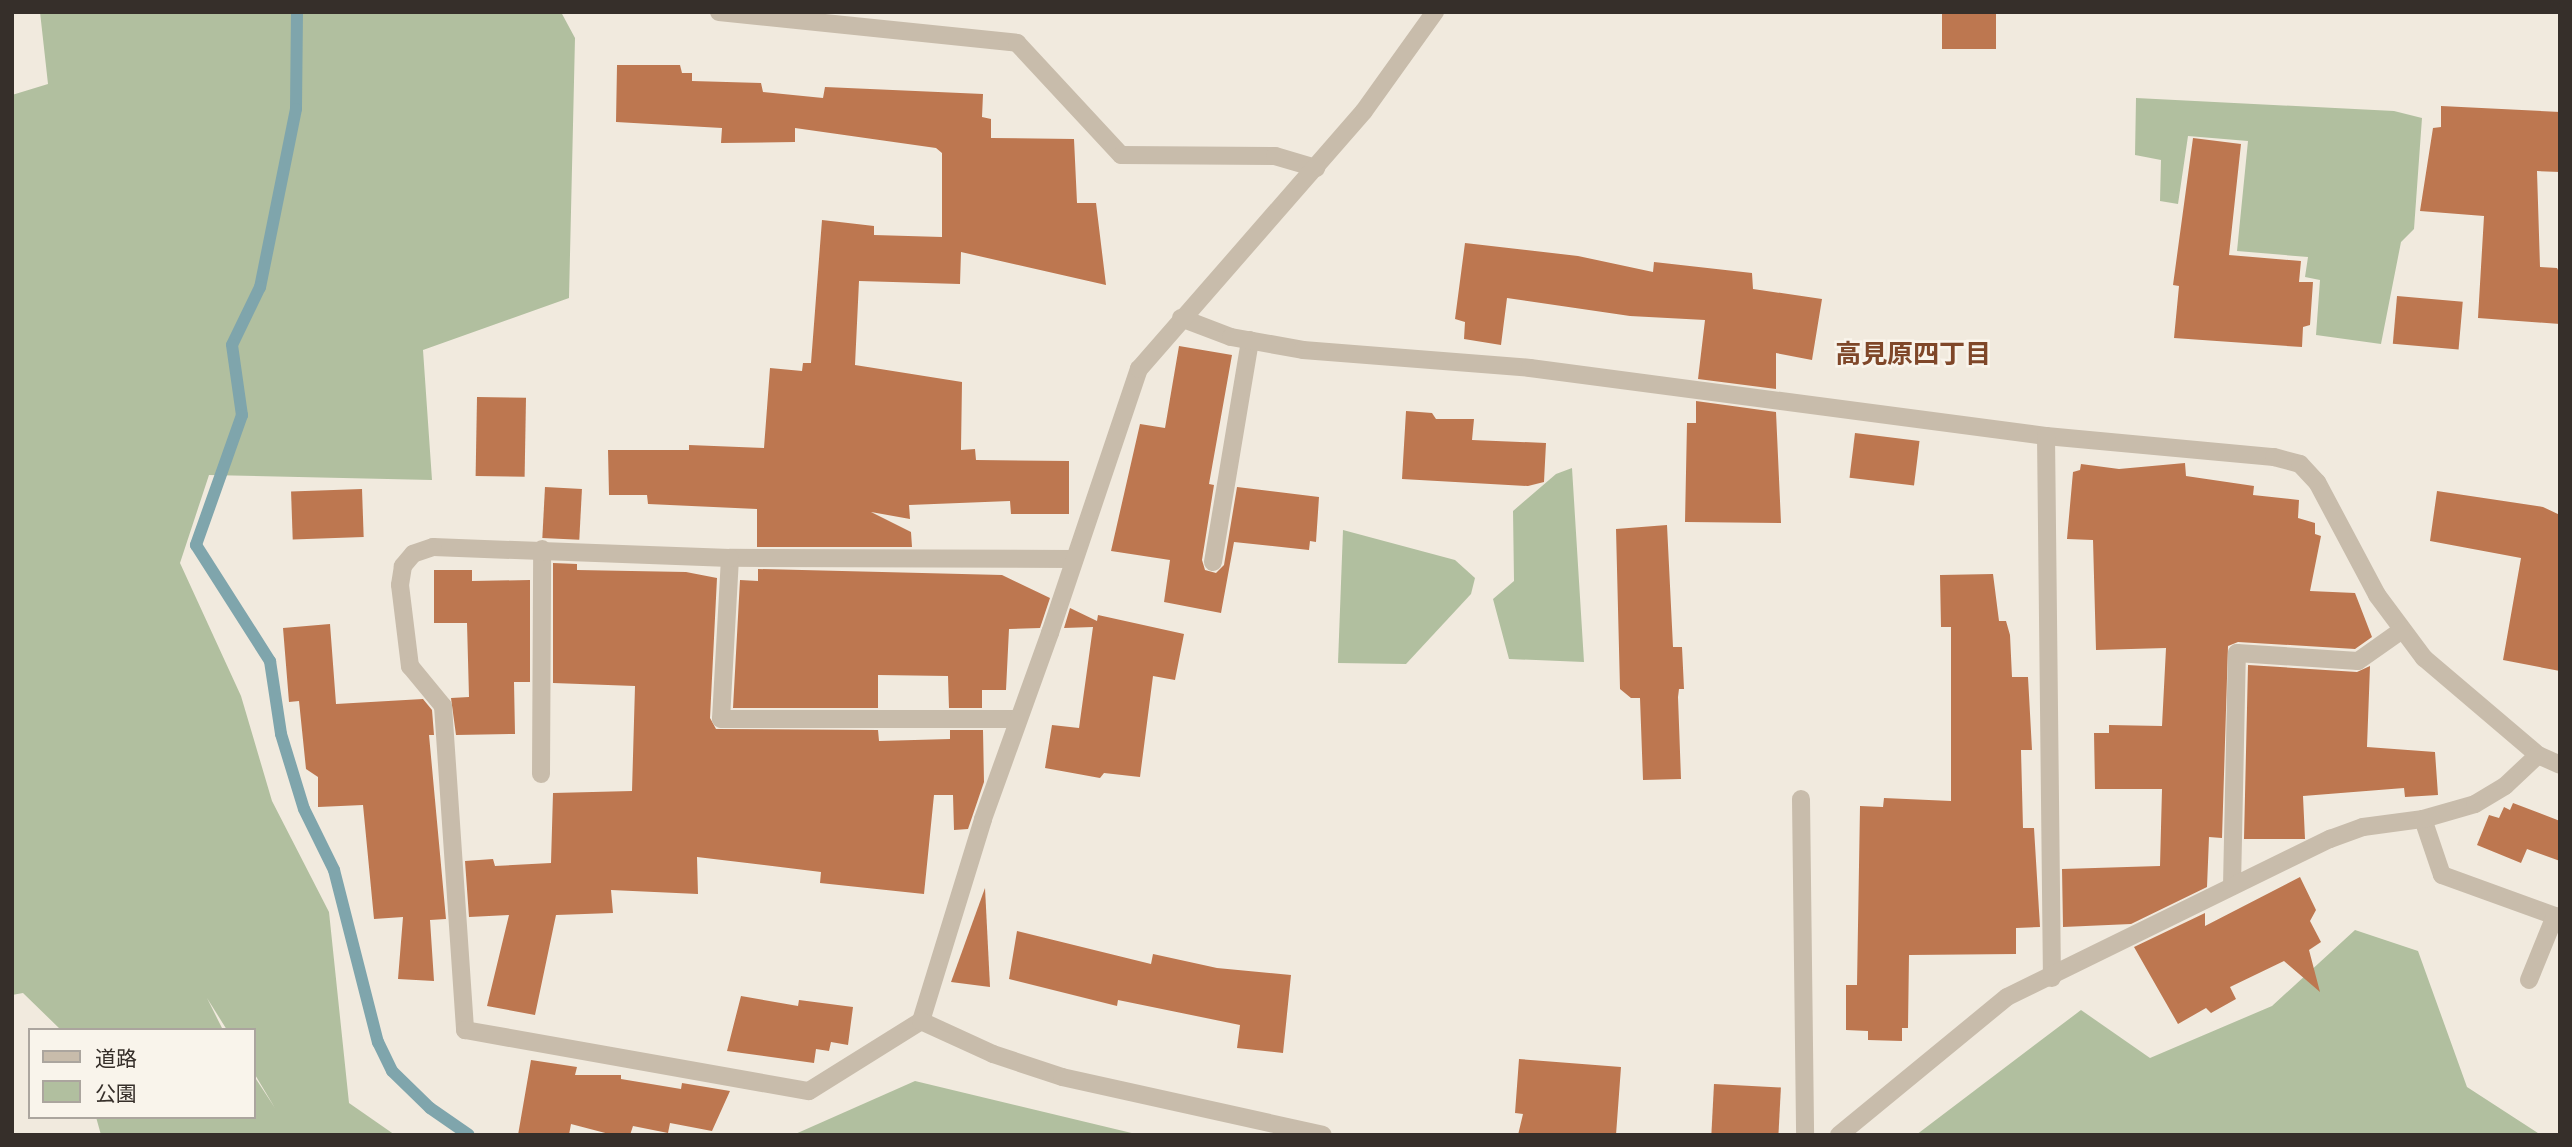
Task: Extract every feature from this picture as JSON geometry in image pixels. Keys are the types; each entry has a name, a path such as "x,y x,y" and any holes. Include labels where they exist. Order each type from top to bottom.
{"street":[{"path":"719,12 852,19 1017,43 1121,156 1275,156 1316,168"},
{"path":"1074,559 730,558 433,547 413,554 403,566 400,584 410,666 443,706 465,1030 809,1091 921,1021 1018,719 1074,559 1139,369 1364,111 1435,12"},
{"path":"1181,318 1250,340 1303,350 1530,368 2046,436 2274,457 2300,464 2317,482 2376,595 2424,658 2538,755 2560,765"},
{"path":"1213,562 1250,340"},
{"path":"2046,436 2052,978"},
{"path":"541,774 542,549"},
{"path":"730,558 721,719 1018,719"},
{"path":"2232,886 2237,653 2358,661 2402,630"},
{"path":"1839,1135 2007,997 2052,978 2232,886 2363,827 2423,819 2474,804 2505,786 2538,755"},
{"path":"1801,799 1805,1135"},
{"path":"2423,819 2442,875 2555,916 2529,980"},
{"path":"921,1021 993,1054 1062,1077 1323,1135"}],"green space":[{"path":"40,12 561,12 575,38 569,298 423,350 432,480 209,475 180,563 241,696 272,801 329,912 349,1103 395,1135 101,1135 97,1119 256,1119 256,1079 275,1108 256,1076 256,1028 226,1028 207,998 222,1028 59,1028 23,993 12,995 12,95 48,84"},
{"path":"2136,98 2394,111 2422,118 2414,229 2401,242 2381,344 2316,335 2320,280 2305,277 2308,257 2237,251 2248,141 2188,136 2178,204 2160,201 2161,160 2135,155"},
{"path":"1572,468 1584,662 1509,659 1493,599 1514,581 1513,511 1556,474"},
{"path":"1343,530 1455,560 1475,578 1471,594 1406,664 1338,663"},
{"path":"2355,930 2418,951 2467,1087 2541,1135 1916,1135 2081,1010 2150,1058 2272,1006"},
{"path":"915,1081 1140,1135 793,1135"}],"building":[{"path":"1942,12 1996,12 1996,49 1942,49"},
{"path":"617,65 680,65 682,73 692,73 692,81 761,83 763,92 823,98 825,87 983,94 982,117 991,119 991,138 1074,139 1077,203 1096,203 1106,285 961,252 960,284 859,281 855,365 962,382 961,450 975,449 976,460 1069,461 1069,514 1011,514 1010,501 909,505 910,519 871,512 911,532 912,547 757,547 757,509 648,504 647,495 609,495 608,450 689,450 689,445 764,448 770,368 802,371 803,363 811,363 822,220 874,226 874,235 942,237 942,153 936,148 795,128 795,142 721,143 722,128 616,122"},
{"path":"2441,106 2560,112 2560,172 2537,171 2540,267 2557,268 2560,274 2560,324 2478,318 2484,216 2420,211 2433,128 2441,127"},
{"path":"2193,138 2241,144 2229,255 2301,261 2299,282 2313,282 2310,325 2303,327 2302,347 2174,338 2179,286 2173,285"},
{"path":"1465,243 1578,256 1653,272 1654,262 1752,273 1753,289 1822,299 1812,360 1776,353 1776,389 1698,379 1705,320 1630,316 1507,298 1501,345 1464,339 1465,322 1455,319"},
{"path":"2397,296 2463,302 2459,350 2393,344"},
{"path":"1179,346 1232,355 1209,484 1214,485 1202,560 1205,570 1216,573 1224,565 1237,487 1319,497 1316,542 1310,541 1309,550 1234,542 1221,613 1164,602 1170,560 1111,551 1140,424 1165,428"},
{"path":"477,397 526,398 525,477 476,476"},
{"path":"1696,401 1776,412 1781,523 1685,522 1687,423 1696,423"},
{"path":"1406,411 1432,413 1436,419 1474,419 1472,440 1546,443 1544,482 1528,486 1402,479"},
{"path":"1855,433 1920,441 1914,486 1850,478"},
{"path":"2185,463 2186,476 2254,486 2253,495 2299,500 2298,518 2315,523 2315,534 2321,536 2310,591 2355,593 2372,637 2355,649 2238,642 2228,646 2222,838 2209,837 2207,887 2131,924 2063,927 2062,869 2160,866 2162,789 2095,789 2094,733 2109,733 2109,725 2162,726 2166,648 2096,650 2093,540 2067,539 2073,472 2080,470 2081,464 2119,469"},
{"path":"545,487 582,489 579,540 542,538"},
{"path":"362,489 364,537 293,539 291,491"},
{"path":"2437,491 2543,507 2560,515 2560,671 2503,660 2521,558 2430,541"},
{"path":"1667,525 1673,647 1682,647 1684,689 1679,689 1678,697 1681,779 1643,780 1640,698 1631,698 1620,689 1616,529"},
{"path":"553,563 577,564 577,570 686,572 717,578 710,718 716,729 878,730 879,741 950,739 950,730 983,730 984,782 968,829 954,830 953,795 934,795 924,894 820,883 821,872 697,857 698,894 611,890 613,913 556,915 535,1015 487,1006 509,915 469,917 465,861 493,859 495,866 551,863 553,793 632,791 635,686 553,683"},
{"path":"758,569 1002,575 1050,598 1040,628 1009,629 1006,690 982,690 982,708 949,708 948,676 878,675 878,708 733,708 740,580 758,581"},
{"path":"434,570 472,570 472,581 530,580 530,682 514,682 515,734 456,735 451,698 469,697 467,623 434,623"},
{"path":"1993,574 1999,621 2006,621 2010,635 2012,677 2028,677 2032,750 2021,750 2023,828 2034,828 2040,927 2016,928 2016,954 1909,955 1908,1028 1902,1028 1902,1041 1868,1040 1868,1031 1846,1030 1846,985 1857,985 1860,806 1883,807 1884,798 1951,801 1951,627 1941,627 1940,575"},
{"path":"1070,608 1097,621 1098,615 1184,634 1175,680 1153,676 1140,777 1104,773 1100,778 1045,768 1052,725 1079,728 1093,627 1064,628"},
{"path":"330,624 336,704 423,699 432,710 434,735 429,735 446,919 430,920 434,981 398,979 403,917 374,919 363,805 318,807 318,777 306,769 299,701 289,702 283,628"},
{"path":"2248,665 2357,672 2370,666 2367,747 2435,752 2438,795 2405,797 2404,788 2303,796 2305,839 2244,839"},
{"path":"2513,803 2560,821 2560,861 2527,849 2521,863 2477,845 2489,815 2499,818 2504,807 2510,810"},
{"path":"2300,877 2316,910 2310,921 2321,942 2309,950 2320,992 2284,961 2230,987 2236,999 2211,1013 2206,1008 2178,1024 2134,947 2205,913 2205,926"},
{"path":"985,888 990,987 951,982"},
{"path":"1017,931 1151,964 1153,954 1217,968 1291,975 1283,1053 1237,1048 1240,1025 1118,1000 1117,1006 1009,979"},
{"path":"741,996 798,1006 799,1000 853,1007 848,1045 831,1042 829,1051 816,1049 814,1063 727,1051"},
{"path":"1519,1059 1621,1067 1616,1135 1518,1135 1523,1114 1515,1113"},
{"path":"531,1060 577,1067 575,1075 621,1075 621,1079 681,1089 682,1083 730,1091 712,1131 670,1123 668,1133 633,1126 630,1135 613,1135 571,1124 569,1135 518,1135"},
{"path":"1714,1084 1781,1088 1778,1135 1711,1135"}],"waterway":[{"path":"297,12 296,109 260,287 232,345 242,415 196,545 270,661 281,734 304,809 334,870 378,1042 392,1071 430,1108 469,1135"}],"district":[{"name":"高見原四丁目","path":"1913,355"}]}
